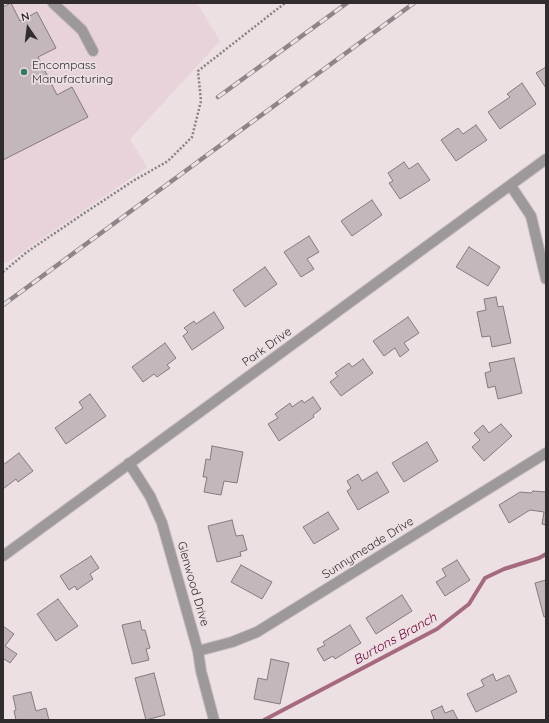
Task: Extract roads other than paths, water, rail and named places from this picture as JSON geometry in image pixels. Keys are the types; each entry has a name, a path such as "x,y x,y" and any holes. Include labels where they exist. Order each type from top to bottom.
{"street":[{"path":"53,3 82,30 93,51"},
{"name":"Park Drive","path":"3,556 546,159"},
{"path":"511,186 531,216 546,279"},
{"name":"Sunnymeade Drive","path":"198,651 232,642 257,632 546,453"},
{"name":"Glenwood Drive","path":"129,463 150,496 162,523 198,651 201,671 214,720"}],"waterway":[{"name":"Burtons Branch","path":"264,720 437,629 469,604 485,578 504,569 539,558 546,554"}],"railway":[{"path":"218,97 347,3"},
{"path":"3,305 414,3"}],"place":[{"name":"Encompass Manufacturing","path":"24,72"}]}
